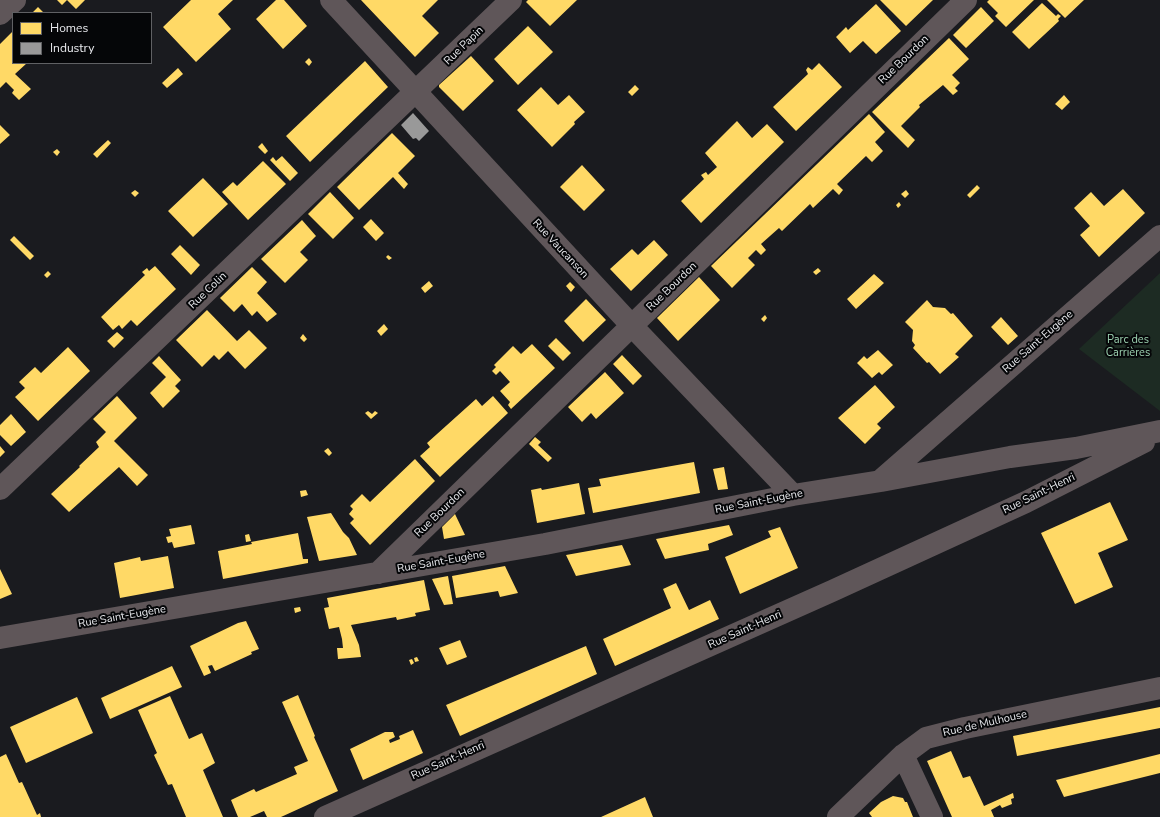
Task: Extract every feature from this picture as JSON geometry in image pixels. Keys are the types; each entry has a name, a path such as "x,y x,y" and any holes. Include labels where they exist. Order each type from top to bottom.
{"street":[{"path":"0,14 15,0"},
{"name":"Rue Vaucanson","path":"331,0 632,326 792,495"},
{"name":"Rue Papin","path":"416,92 511,0"},
{"name":"Rue Bourdon","path":"378,573 966,0"},
{"name":"Rue Colin","path":"0,489 416,92"},
{"name":"Rue Saint-Eugène","path":"881,481 1160,236"},
{"name":"Rue Saint-Eugène","path":"0,638 545,544 792,495 881,481 1010,457 1076,448 1160,433"},
{"name":"Rue Saint-Henri","path":"325,817 832,591 1026,502 1160,433"},
{"name":"Rue de Mulhouse","path":"836,816 903,756 926,738 965,728 1160,688"},
{"path":"903,756 932,817"}],"green space":[{"name":"Parc des Carrières","path":"1160,273 1160,411 1079,349"}],"building: Homes":[{"path":"57,0 67,0 62,5"},
{"path":"67,0 85,0 76,9"},
{"path":"191,0 233,0 218,14 231,29 196,62 163,27"},
{"path":"276,0 284,0 307,26 283,49 256,19"},
{"path":"361,0 438,0 422,16 439,33 415,57"},
{"path":"528,0 577,0 550,26 526,2"},
{"path":"880,0 933,0 906,26"},
{"path":"989,0 1034,0 1006,27 995,16 998,13 987,2"},
{"path":"1047,0 1084,0 1065,18"},
{"path":"1042,3 1056,16 1058,14 1061,16 1058,19 1059,21 1029,49 1012,32"},
{"path":"876,4 901,31 876,54 863,41 850,53 836,37 846,27 848,30"},
{"path":"38,7 43,12 33,12"},
{"path":"981,7 994,21 966,48 953,35"},
{"path":"528,26 553,52 518,85 494,59"},
{"path":"12,32 12,64 26,64 15,74 31,89 19,100 12,93 14,90 6,82 0,88 0,44"},
{"path":"949,38 969,59 952,75 960,83 955,88 958,91 953,95 943,85 919,105 920,107 901,126 915,140 908,148 872,112"},
{"path":"471,56 494,81 463,111 439,87 439,85"},
{"path":"309,58 312,62 309,66 305,62"},
{"path":"365,61 388,87 310,162 286,136"},
{"path":"819,63 842,87 796,131 773,107 808,74 806,70 808,67 812,70"},
{"path":"178,68 183,74 167,88 162,83"},
{"path":"635,85 639,89 632,96 628,92"},
{"path":"541,87 558,105 569,95 585,112 552,147 517,110"},
{"path":"1064,95 1070,102 1062,110 1055,104"},
{"path":"869,114 885,132 875,142 883,151 872,162 866,156 837,184 843,190 839,195 833,189 813,208 810,204 782,231 779,228 761,244 766,250 761,255 756,250 748,258 755,265 732,288 711,266"},
{"path":"737,121 752,138 767,124 784,142 701,223 681,201 704,179 701,175 706,172 708,175 717,167 705,153"},
{"path":"0,125 10,135 0,144"},
{"path":"392,133 415,156 398,173 408,184 404,189 393,177 359,210 337,187"},
{"path":"108,140 111,143 97,158 93,154"},
{"path":"262,143 268,151 265,154 258,147"},
{"path":"57,149 60,152 57,156 53,152"},
{"path":"282,156 298,173 290,181 270,160 273,157 276,161"},
{"path":"263,161 286,184 248,220 222,192 233,182 237,186"},
{"path":"582,165 605,190 584,211 560,187"},
{"path":"203,178 228,204 193,237 168,211"},
{"path":"977,185 980,188 970,198 967,195"},
{"path":"1123,189 1145,213 1099,257 1080,235 1090,226 1074,208 1091,192 1104,206"},
{"path":"135,190 139,193 135,197 131,193"},
{"path":"906,190 909,194 905,198 901,194"},
{"path":"330,192 354,218 333,239 308,214"},
{"path":"899,202 901,205 898,208 896,205"},
{"path":"371,219 384,233 376,241 363,227"},
{"path":"302,220 316,236 300,252 308,260 285,283 261,259"},
{"path":"14,236 34,256 30,260 10,240"},
{"path":"654,240 668,255 631,291 610,269 632,249 638,255"},
{"path":"180,245 200,265 191,275 171,254"},
{"path":"388,255 392,258 389,260 386,257"},
{"path":"155,266 176,289 137,326 131,320 122,329 119,325 113,330 101,317 145,275 142,272 147,268 149,271"},
{"path":"252,267 267,282 257,293 277,314 267,322 257,311 252,316 242,304 234,312 220,298"},
{"path":"818,268 821,271 816,275 813,272"},
{"path":"48,271 51,274 47,278 44,275"},
{"path":"874,274 884,283 856,309 847,299"},
{"path":"699,277 720,300 678,341 657,318"},
{"path":"429,281 433,286 425,293 421,288"},
{"path":"570,282 575,287 571,292 566,286"},
{"path":"586,299 606,320 583,342 564,321"},
{"path":"927,300 933,307 945,308 951,314 953,313 973,336 955,354 959,357 940,374 913,348 915,345 912,341 913,330 905,322"},
{"path":"207,310 237,341 249,330 267,348 245,369 228,351 219,360 214,355 202,367 176,340"},
{"path":"765,315 767,318 764,322 761,319"},
{"path":"1001,317 1018,336 1008,345 991,327"},
{"path":"384,324 388,329 381,336 377,331"},
{"path":"117,332 124,338 114,348 107,341"},
{"path":"303,334 307,339 304,342 300,338"},
{"path":"556,338 571,353 563,361 548,346"},
{"path":"532,344 555,368 511,409 508,405 510,402 500,391 510,382 500,371 496,375 492,371 496,367 494,365 513,346 521,354"},
{"path":"68,347 90,371 38,421 15,397 25,388 19,382 35,367 41,373"},
{"path":"878,350 893,365 882,375 879,372 872,378 857,363 864,356 867,359"},
{"path":"622,355 642,376 633,385 613,364"},
{"path":"159,356 181,380 175,386 180,391 163,408 150,393 166,377 152,363"},
{"path":"605,372 624,393 596,419 591,413 582,422 568,407"},
{"path":"875,385 895,407 877,424 881,428 865,444 838,418"},
{"path":"117,396 137,418 114,441 148,475 137,486 119,467 69,512 51,494 99,447 96,442 106,432 93,419"},
{"path":"493,396 508,413 440,477 420,456 430,447 427,443 476,399 482,406"},
{"path":"368,411 372,414 375,411 378,413 371,419 365,413"},
{"path":"11,414 26,432 11,446 0,435 0,425"},
{"path":"535,437 541,442 538,445 552,458 548,462 529,444"},
{"path":"0,446 5,452 0,457"},
{"path":"328,448 332,453 329,456 324,451"},
{"path":"415,459 435,481 370,545 350,523 354,519 349,514 353,509 350,506 362,494 370,502"},
{"path":"694,462 700,493 593,513 588,488 601,486 599,479"},
{"path":"724,467 728,489 718,490 713,469"},
{"path":"579,483 585,514 537,523 531,490 541,488 542,490"},
{"path":"306,490 308,495 301,497 300,491"},
{"path":"1110,502 1128,540 1098,553 1113,587 1075,604 1041,533"},
{"path":"331,513 343,532 349,538 357,555 319,561 307,517"},
{"path":"455,514 465,535 444,539 442,527"},
{"path":"191,525 195,544 174,548 172,542 168,543 166,537 171,536 169,529"},
{"path":"729,525 733,535 708,544 709,550 665,559 656,539"},
{"path":"780,527 798,568 740,594 725,557 771,537 768,531"},
{"path":"298,533 303,559 308,559 308,563 223,579 218,551 252,544 251,542"},
{"path":"249,534 251,541 246,542 245,535"},
{"path":"622,545 631,565 576,576 566,555"},
{"path":"168,556 174,588 120,598 114,563 140,557 141,561"},
{"path":"505,566 518,593 500,597 498,591 456,598 452,576"},
{"path":"0,569 12,594 0,599"},
{"path":"448,576 453,604 444,605 432,579"},
{"path":"424,580 430,610 415,613 416,616 397,620 396,617 351,625 359,645 361,657 338,659 337,648 343,648 342,639 339,627 329,629 324,608 329,607 327,598"},
{"path":"676,583 689,610 710,600 719,619 615,666 603,639 671,608 663,589"},
{"path":"300,607 301,611 295,613 294,608"},
{"path":"246,621 259,649 251,652 252,654 215,671 212,665 208,666 211,673 204,676 190,646 238,623"},
{"path":"460,640 467,657 447,665 439,648"},
{"path":"586,646 597,674 460,736 446,705"},
{"path":"417,657 419,661 415,662 414,658"},
{"path":"412,659 414,663 411,665 409,660"},
{"path":"172,666 182,687 110,719 101,698"},
{"path":"298,695 315,736 314,737 338,791 281,817 267,817 264,811 250,817 238,817 231,800 254,789 256,792 297,774 294,767 308,761 282,702"},
{"path":"170,696 189,739 202,733 215,763 203,770 223,817 186,817 172,784 168,785 154,755 157,753 138,710"},
{"path":"77,697 93,733 26,763 10,727"},
{"path":"1160,707 1160,728 1017,756 1013,736"},
{"path":"413,730 423,753 363,780 350,749 385,732 393,732 395,737 389,740 390,743 400,739 399,736"},
{"path":"951,751 963,778 970,776 984,806 1013,793 1014,798 1011,799 1012,804 1002,808 1000,805 991,810 994,817 952,817 927,761"},
{"path":"6,754 19,783 22,782 37,815 40,813 41,817 0,817 0,757"},
{"path":"1160,754 1160,773 1064,797 1056,780"},
{"path":"893,796 903,798 905,802 907,802 913,817 872,817 869,813 881,802"},
{"path":"645,797 653,817 601,817"}],"building: Industry":[{"path":"413,113 429,131 419,141 416,138 413,139 401,125"}]}
